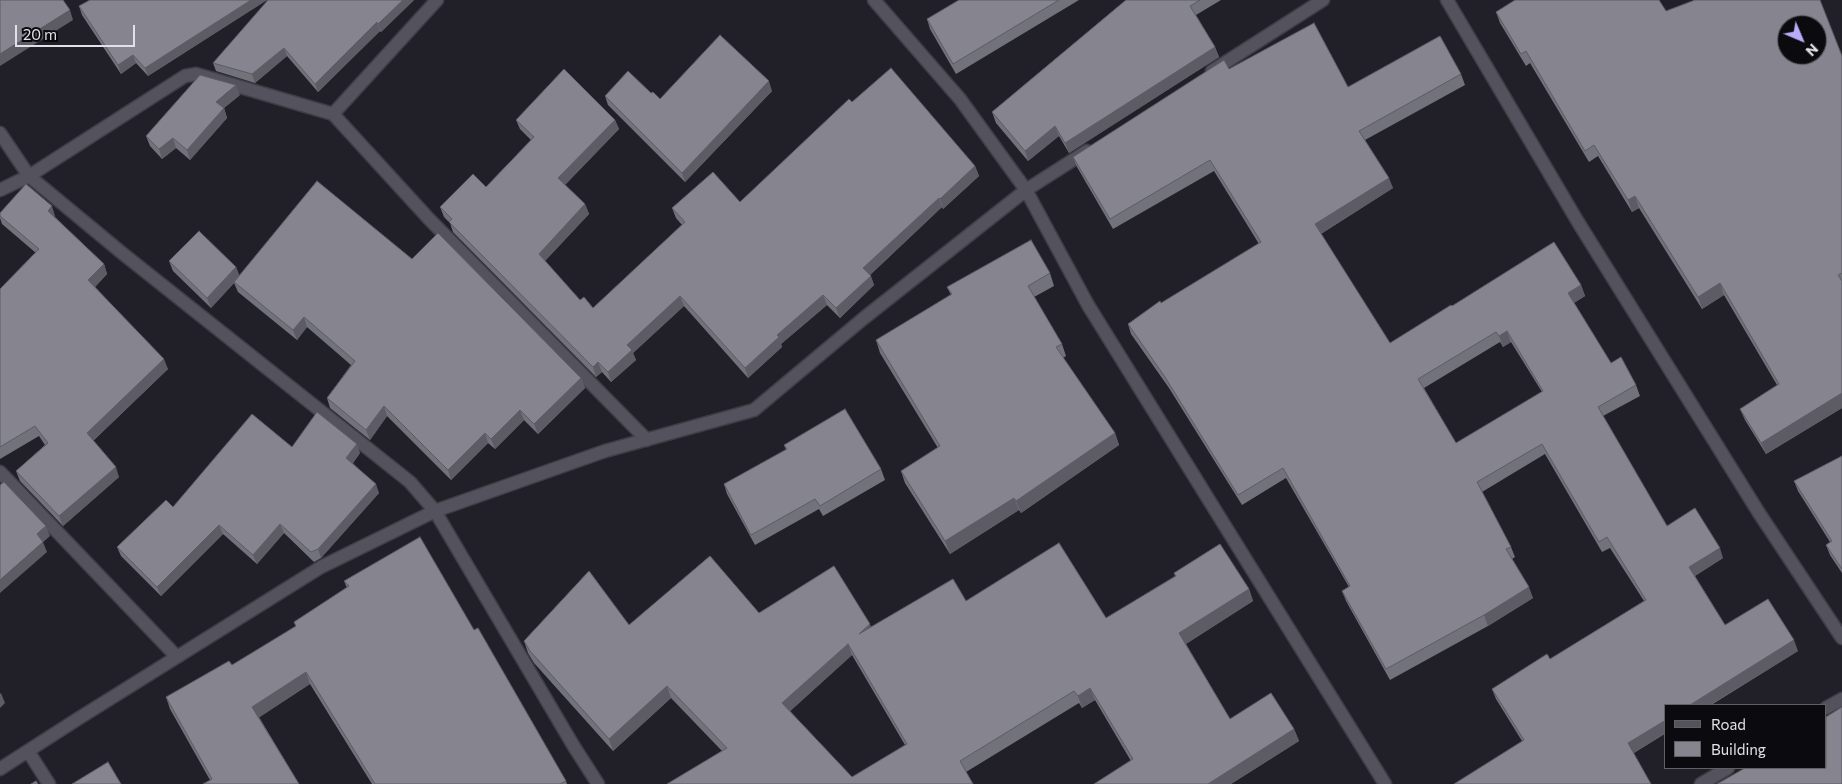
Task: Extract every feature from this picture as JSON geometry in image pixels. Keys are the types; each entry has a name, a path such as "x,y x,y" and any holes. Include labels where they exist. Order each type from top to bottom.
{"street":[{"path":"333,114 437,0"},
{"path":"874,0 960,99 1026,190 1088,305 1385,784"},
{"path":"1200,79 1323,0"},
{"path":"1447,0 1583,231 1759,513 1842,638"},
{"path":"0,190 29,176 185,76 196,74 333,114 428,220 646,440"},
{"path":"0,133 29,176 122,253 410,482 435,511 598,784"},
{"path":"0,769 176,657 321,568 435,511 605,451 754,410 864,318 1026,190 1101,142"},
{"path":"0,472 176,657"},
{"path":"1827,707 1842,698"},
{"path":"28,751 49,784"},
{"path":"1701,784 1726,769"}],"building":[{"path":"0,0 63,0 70,10 0,54"},
{"path":"90,0 251,0 145,68 133,55 118,65 79,6"},
{"path":"268,0 403,0 378,24 377,22 315,84 284,48 252,74 213,63"},
{"path":"959,0 1059,0 953,64 927,19"},
{"path":"1126,0 1200,0 1190,6 1215,47 1065,143 1055,126 1025,151 992,112"},
{"path":"1515,0 1659,0 1666,11 1695,0 1820,0 1826,15 1777,15 1777,65 1827,65 1827,18 1842,56 1842,273 1838,275 1842,281 1842,393 1761,443 1740,409 1779,384 1720,283 1698,297 1635,196 1628,200 1594,145 1585,151 1526,51 1521,54 1496,12"},
{"path":"1314,23 1348,87 1440,36 1461,74 1359,131 1389,178 1315,224 1390,343 1554,242 1581,285 1568,293 1611,363 1621,357 1636,385 1598,407 1667,526 1695,508 1720,548 1689,567 1725,625 1768,599 1794,640 1692,704 1664,704 1664,721 1628,743 1651,784 1454,784 1524,740 1492,689 1547,654 1550,659 1646,600 1607,537 1599,542 1542,444 1477,482 1511,547 1506,549 1529,587 1484,615 1386,669 1342,591 1350,586 1283,468 1238,495 1165,377 1128,324 1160,301 1161,303 1261,242 1210,160 1110,219 1073,157 1224,60 1229,69","holes":["1507,331 1543,391 1456,443 1418,379 1496,332 1499,336"]},
{"path":"720,35 769,81 682,173 605,96 628,71 660,99"},
{"path":"891,68 975,166 863,268 871,276 836,308 823,295 777,335 779,337 745,368 680,296 627,345 632,350 608,372 598,362 593,367 449,222 452,219 440,207 473,174 486,187 534,137 516,120 564,69 615,120 558,178 585,204 539,254 580,300 584,297 593,308 685,222 672,208 713,172 740,202 849,99 852,102"},
{"path":"200,75 236,85 216,102 224,108 187,150 173,138 159,149 146,136"},
{"path":"317,181 412,259 438,233 581,378 534,424 520,410 491,439 485,433 448,470 384,406 366,430 327,398 355,361 304,317 293,330 234,282"},
{"path":"26,184 52,206 48,211 104,264 88,280 164,359 87,433 116,467 59,516 16,471 48,443 35,426 0,447 0,289 39,249 0,216 0,213"},
{"path":"199,231 236,267 207,298 169,261"},
{"path":"1031,240 1050,273 1028,286 1062,344 1056,347 1115,433 1016,501 1014,498 945,541 901,471 940,446 876,340 952,294 947,287"},
{"path":"845,409 881,469 820,506 815,499 751,535 724,484 787,449 784,445"},
{"path":"317,412 357,444 346,458 376,484 318,549 311,552 280,524 253,555 219,525 157,587 117,547 166,500 173,507 252,414 292,447"},
{"path":"1842,456 1842,569 1826,545 1832,541 1794,481"},
{"path":"4,482 46,526 37,534 43,542 0,580 0,485"},
{"path":"420,537 474,630 478,628 566,781 560,784 375,784 306,672 252,707 299,784 203,784 212,779 166,697 229,661 232,665 296,626 294,622 349,586 344,581"},
{"path":"1059,543 1106,618 1176,576 1174,573 1220,544 1249,589 1179,633 1230,719 1271,693 1294,729 1208,784 1094,784 1133,759 1090,688 1078,696 1074,691 960,761 973,784 667,784 727,748 667,686 609,739 530,651 524,641 589,571 629,625 710,556 759,613 834,566 870,624 859,634 953,579 966,601","holes":["848,644 907,744 852,777 782,703"]},
{"path":"1842,707 1842,784 1717,784 1743,769 1827,769 1827,716"},
{"path":"108,762 121,784 72,784"}]}
